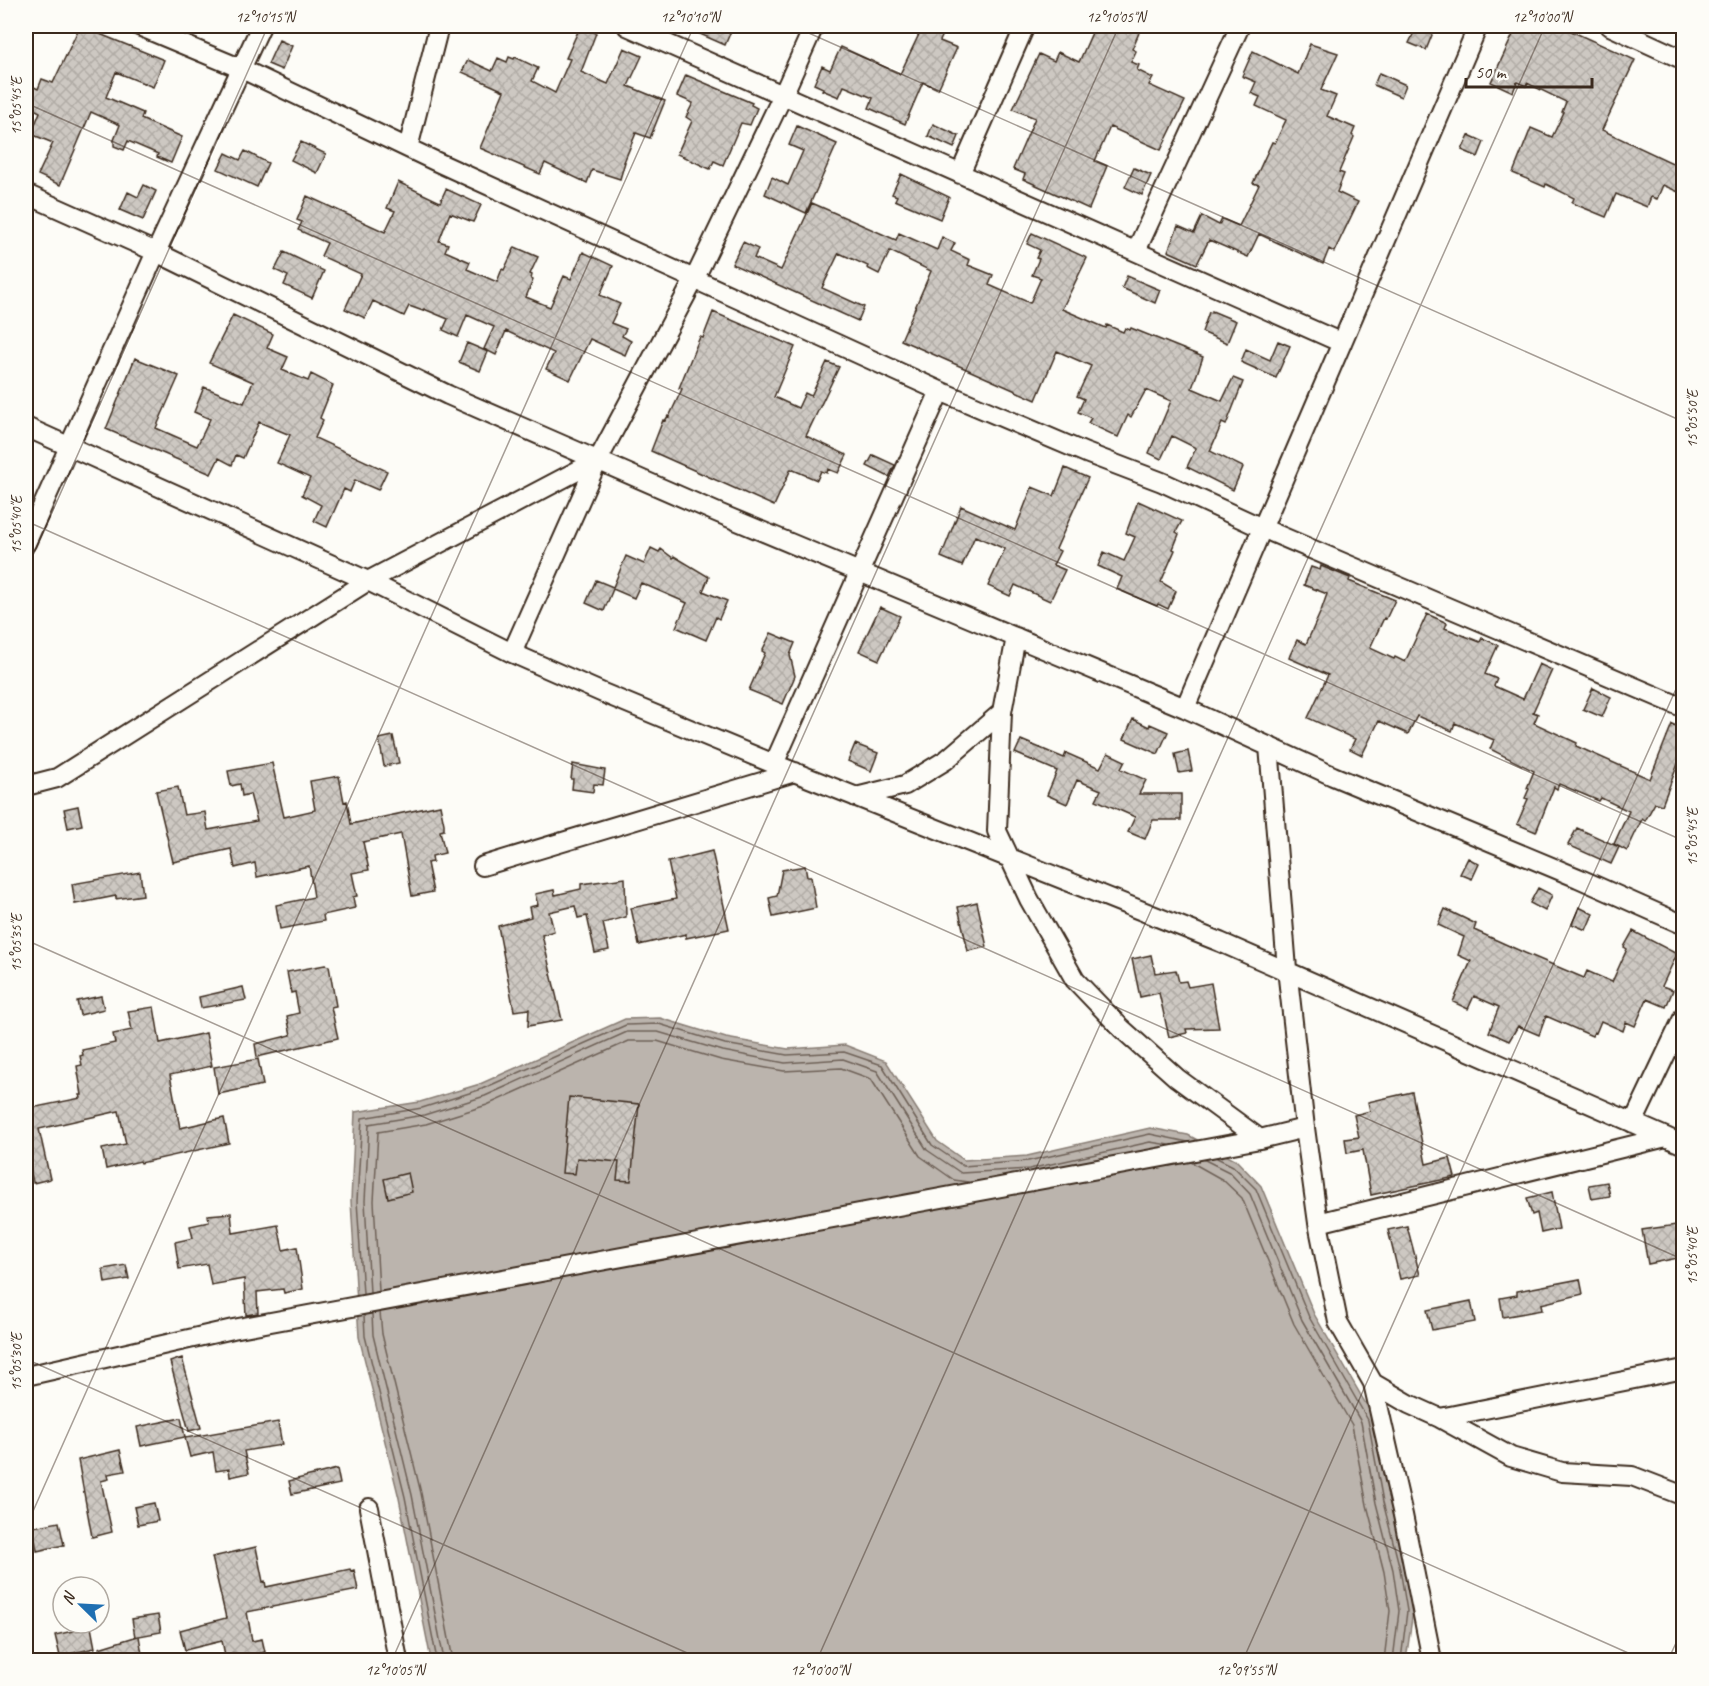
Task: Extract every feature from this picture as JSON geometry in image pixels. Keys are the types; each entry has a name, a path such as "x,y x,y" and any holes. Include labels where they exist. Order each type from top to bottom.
{"street":[{"path":"139,26 242,69 694,280 940,391 1086,453 1162,482 1262,528 1683,708"},
{"path":"26,543 156,252 261,26"},
{"path":"408,148 439,26"},
{"path":"627,26 1342,343"},
{"path":"513,653 598,460 694,280 814,26"},
{"path":"960,174 1025,26"},
{"path":"1137,251 1240,26"},
{"path":"1185,708 1478,26"},
{"path":"1610,26 1683,60"},
{"path":"26,194 156,252 448,395 716,512 1185,708 1333,776 1578,878 1683,925"},
{"path":"774,764 940,391"},
{"path":"26,427 368,581 513,653 603,693 774,764 1287,969 1683,1145"},
{"path":"26,786 57,778 368,581 598,460"},
{"path":"1016,637 1002,712 997,831 1029,900 1076,980 1121,1028 1177,1078 1260,1139"},
{"path":"856,797 905,785 946,760 1002,712"},
{"path":"1269,746 1287,969 1318,1223 1338,1322 1373,1383 1403,1515 1432,1660"},
{"path":"483,866 795,772"},
{"path":"1633,1123 1683,1016"},
{"path":"26,1376 233,1329 1260,1139 1305,1128"},
{"path":"1318,1223 1666,1137"},
{"path":"1440,1418 1683,1369"},
{"path":"1373,1383 1511,1456 1562,1472 1632,1476 1683,1496"},
{"path":"369,1508 398,1660"}],"water":[{"path":"660,1018 726,1038 788,1049 845,1045 886,1061 937,1141 964,1160 1027,1156 1150,1128 1188,1135 1237,1161 1261,1186 1314,1314 1374,1418 1389,1500 1406,1567 1413,1611 1406,1660 431,1660 399,1498 359,1337 351,1201 355,1112 420,1102 480,1084 625,1019"}],"building":[{"path":"80,26 164,60 153,87 116,72 106,97 143,113 141,119 182,137 171,163 157,157 158,154 128,141 124,150 114,146 120,125 91,112 60,185 38,175 53,143 31,134 40,112 26,105 26,83 38,89 42,79 53,83"},
{"path":"682,26 719,26 731,31 725,45"},
{"path":"923,26 947,26 940,41 957,48 938,89 923,82 905,124 869,108 873,98 844,86 839,97 814,84 822,66 830,70 841,47 900,74"},
{"path":"1095,26 1142,26 1132,49 1136,51 1131,62 1139,65 1137,70 1153,78 1149,85 1185,101 1161,150 1110,127 1095,161 1107,166 1089,209 1023,179 1025,174 1013,169 1035,118 1013,109 1039,54 1054,61 1058,52 1079,62"},
{"path":"1417,26 1431,29 1429,33 1432,35 1426,50 1409,43"},
{"path":"1517,26 1560,26 1635,60 1602,130 1683,168 1683,194 1663,185 1657,199 1651,197 1647,207 1616,194 1606,217 1572,203 1574,198 1546,184 1545,187 1513,173 1531,128 1552,137 1564,112 1562,112 1566,102 1527,83 1526,86 1517,82 1513,92 1491,82"},
{"path":"580,27 596,33 581,72 608,84 624,48 642,56 628,86 665,101 650,138 636,133 624,162 620,179 592,170 587,183 545,163 540,174 480,148 504,91 462,72 468,60 492,71 498,58 507,62 509,57 514,59 515,57 538,68 532,81 555,93 570,59 566,58"},
{"path":"279,40 292,46 282,70 268,64"},
{"path":"1310,44 1338,53 1321,90 1336,96 1327,116 1355,128 1352,135 1354,137 1339,172 1344,174 1337,192 1358,202 1334,252 1329,249 1323,264 1259,234 1248,257 1209,240 1197,264 1168,251 1178,226 1194,233 1202,216 1219,225 1222,219 1239,226 1259,185 1253,183 1272,142 1275,143 1286,120 1256,106 1260,97 1251,93 1256,82 1242,76 1253,51 1298,74"},
{"path":"1379,73 1406,85 1401,97 1374,85"},
{"path":"686,75 752,103 751,105 757,108 750,125 741,123 723,165 714,161 710,169 677,154 692,121 686,117 693,103 677,96"},
{"path":"933,124 959,136 954,148 928,136"},
{"path":"797,126 837,144 806,213 765,194 772,177 788,185 803,151 789,145"},
{"path":"1469,135 1484,142 1478,157 1462,150"},
{"path":"301,142 326,154 317,173 291,160"},
{"path":"245,151 268,163 257,187 218,169 226,153 240,160"},
{"path":"1134,168 1151,175 1142,195 1125,187"},
{"path":"901,174 949,197 940,219 895,200 897,196 892,194"},
{"path":"398,182 440,202 446,189 481,205 473,222 450,213 439,241 448,244 445,251 470,262 467,269 497,282 515,247 538,257 530,274 533,280 526,297 550,307 564,276 571,279 583,252 613,266 600,295 620,304 611,323 626,329 622,336 631,341 625,355 590,339 570,380 546,369 554,353 506,331 496,355 484,349 494,327 467,315 458,337 443,330 448,319 424,309 423,311 409,306 404,316 373,301 365,318 345,309 361,274 321,256 327,243 298,230 302,222 297,220 307,196 385,232 395,211 387,208"},
{"path":"144,185 156,191 143,220 120,210 128,192 138,197"},
{"path":"812,203 896,240 899,233 937,250 942,237 955,243 951,251 970,260 968,265 993,275 989,285 1030,303 1041,278 1032,275 1040,250 1027,244 1032,233 1087,258 1062,309 1106,328 1107,325 1123,332 1125,328 1130,330 1131,328 1203,357 1192,388 1222,401 1233,378 1243,382 1226,425 1222,423 1210,451 1243,467 1233,490 1187,467 1196,448 1172,436 1161,459 1149,453 1171,401 1146,390 1131,417 1128,415 1118,437 1088,423 1091,418 1078,412 1084,399 1077,396 1091,366 1057,351 1036,400 901,340 931,271 890,251 879,274 867,268 868,266 839,253 822,288 864,307 858,321 732,264 743,242 758,249 754,258 781,270"},
{"path":"284,252 324,271 312,298 284,285 288,276 275,270"},
{"path":"1127,276 1160,290 1155,303 1122,288"},
{"path":"1212,311 1236,321 1227,343 1202,332 1209,312 1212,313"},
{"path":"713,312 795,347 774,397 798,408 805,393 811,396 827,362 839,367 806,436 847,455 838,473 828,469 827,473 821,471 817,480 791,469 774,506 651,451 663,420 669,417 682,389 679,388"},
{"path":"233,315 273,334 267,348 288,357 282,370 308,381 311,374 333,385 315,438 387,471 378,490 355,480 350,492 344,489 327,527 314,521 321,505 302,495 310,478 277,463 290,435 259,422 243,458 236,455 232,465 219,458 211,474 106,429 135,358 179,376 156,428 197,446 210,419 194,412 204,387 244,403 253,382 209,363"},
{"path":"1278,341 1290,346 1276,378 1241,362 1246,349 1270,360"},
{"path":"467,343 488,352 480,371 459,362"},
{"path":"873,455 895,465 889,477 867,466"},
{"path":"1065,468 1088,478 1056,549 1060,551 1053,565 1065,570 1050,601 1015,585 1010,596 988,586 1005,549 975,536 962,566 941,557 961,506 1015,530 1032,487 1054,496"},
{"path":"1138,501 1182,521 1176,532 1179,534 1173,549 1175,550 1161,582 1176,591 1168,609 1117,589 1122,577 1098,566 1104,552 1124,561 1135,537 1126,533"},
{"path":"651,548 659,552 661,549 709,577 703,591 727,601 719,619 716,617 706,640 676,627 687,603 641,583 634,598 613,589 604,611 586,603 596,580 613,587 626,556 644,564"},
{"path":"1321,566 1350,578 1349,581 1395,600 1370,648 1394,659 1395,657 1405,662 1427,614 1447,623 1445,628 1480,642 1482,638 1498,645 1485,674 1497,679 1494,686 1523,699 1539,664 1552,670 1533,712 1538,714 1534,723 1577,743 1576,746 1650,779 1672,724 1683,729 1677,749 1683,751 1662,805 1655,803 1645,821 1642,819 1627,851 1614,844 1629,811 1601,798 1599,801 1559,784 1557,789 1554,787 1536,832 1517,824 1528,799 1525,798 1529,789 1527,788 1534,771 1490,749 1494,740 1455,723 1452,731 1417,716 1408,734 1379,721 1362,755 1350,749 1355,739 1308,718 1328,675 1289,658 1297,640 1306,644 1327,594 1304,585 1311,567 1320,570"},
{"path":"880,607 900,616 879,660 859,651"},
{"path":"771,633 795,643 790,655 795,676 783,704 749,690 765,653 762,651"},
{"path":"1593,688 1611,697 1602,717 1583,709"},
{"path":"1133,719 1149,727 1150,724 1168,732 1158,754 1124,739"},
{"path":"393,736 399,763 384,766 379,739"},
{"path":"1021,740 1064,758 1066,753 1100,768 1108,753 1125,761 1121,769 1146,780 1139,794 1181,794 1181,820 1153,820 1145,839 1128,832 1135,817 1096,800 1101,790 1077,780 1067,804 1047,795 1057,771 1015,753"},
{"path":"855,744 878,753 871,771 848,761"},
{"path":"1188,751 1192,771 1179,773 1175,754"},
{"path":"272,763 284,817 315,810 310,781 339,776 351,824 440,805 444,830 440,831 445,853 432,856 433,862 427,863 433,892 412,896 401,834 363,842 369,870 352,873 357,896 353,897 355,908 323,915 324,921 280,929 276,905 314,897 309,866 257,877 255,863 235,868 231,849 173,862 156,791 178,787 184,815 205,812 208,830 257,821 250,794 242,796 240,784 231,786 228,771"},
{"path":"573,764 605,770 603,785 594,784 593,792 572,789"},
{"path":"78,806 82,825 68,828 64,809"},
{"path":"1577,828 1619,847 1611,864 1568,845"},
{"path":"712,851 729,929 686,938 686,934 639,945 631,908 676,899 668,862"},
{"path":"1468,858 1479,864 1472,879 1460,874"},
{"path":"805,866 807,877 811,877 816,908 773,917 769,898 777,896 782,870"},
{"path":"140,872 143,895 116,899 116,896 75,904 72,884"},
{"path":"625,878 626,917 603,923 609,950 595,953 587,916 578,918 575,906 549,912 554,931 542,935 562,1020 528,1026 529,1009 514,1011 498,926 531,917 529,907 538,905 535,894 554,890 555,895 581,889 581,884"},
{"path":"1538,888 1552,895 1545,911 1530,903"},
{"path":"977,902 987,947 968,951 958,907"},
{"path":"1579,907 1593,914 1586,930 1572,924"},
{"path":"1445,909 1476,924 1474,930 1525,953 1584,978 1587,971 1612,982 1627,949 1624,947 1633,931 1677,954 1662,986 1673,990 1666,1007 1647,999 1635,1026 1626,1022 1623,1031 1601,1021 1596,1033 1594,1032 1592,1036 1546,1016 1539,1035 1518,1026 1509,1041 1489,1032 1499,1007 1474,996 1468,1009 1453,1002 1471,961 1458,955 1464,937 1438,925"},
{"path":"1151,955 1155,973 1176,970 1179,982 1186,981 1188,987 1211,983 1219,1028 1186,1029 1187,1033 1169,1037 1159,993 1140,997 1132,959"},
{"path":"329,966 336,1006 331,1007 338,1038 257,1057 255,1044 291,1035 287,1016 299,1013 295,992 291,993 287,972"},
{"path":"243,987 246,1000 201,1008 199,997"},
{"path":"101,996 104,1009 80,1015 77,1001"},
{"path":"154,1007 160,1043 206,1033 212,1066 170,1075 180,1128 224,1118 229,1143 106,1169 102,1149 126,1144 119,1111 39,1129 50,1179 33,1183 26,1147 26,1109 81,1098 77,1066 82,1065 80,1056 83,1055 82,1050 115,1043 113,1034 132,1030 128,1011"},
{"path":"258,1059 263,1085 218,1094 214,1067"},
{"path":"1412,1092 1426,1164 1450,1158 1455,1177 1371,1195 1363,1150 1347,1153 1345,1139 1359,1137 1354,1115 1370,1111 1368,1102"},
{"path":"569,1097 639,1104 631,1181 617,1180 619,1162 577,1158 575,1174 562,1173"},
{"path":"408,1173 412,1192 388,1198 384,1179"},
{"path":"1607,1182 1610,1196 1592,1199 1589,1185"},
{"path":"1552,1192 1559,1229 1541,1233 1537,1213 1532,1215 1527,1198"},
{"path":"231,1213 233,1233 278,1225 283,1250 297,1247 303,1289 284,1293 283,1289 257,1292 258,1313 246,1315 244,1279 211,1285 207,1264 179,1269 175,1242 193,1238 190,1226 209,1222 208,1215"},
{"path":"1683,1224 1683,1257 1648,1264 1642,1230"},
{"path":"1407,1226 1420,1275 1400,1279 1388,1230"},
{"path":"126,1265 129,1279 105,1283 103,1269"},
{"path":"1580,1279 1583,1294 1541,1304 1542,1310 1503,1317 1500,1298 1517,1295 1517,1291"},
{"path":"1471,1301 1475,1322 1432,1330 1427,1310"},
{"path":"182,1358 201,1428 189,1431 170,1362"},
{"path":"181,1418 185,1437 141,1446 137,1427"},
{"path":"278,1422 282,1445 244,1451 249,1473 230,1477 229,1469 216,1471 213,1452 190,1457 185,1438"},
{"path":"120,1450 125,1471 108,1474 109,1479 101,1481 112,1532 92,1537 78,1460"},
{"path":"337,1469 340,1484 292,1494 289,1481"},
{"path":"154,1503 158,1521 138,1525 134,1507"},
{"path":"59,1522 64,1545 37,1551 33,1527"},
{"path":"256,1547 266,1587 350,1569 354,1570 358,1590 247,1612 252,1641 262,1639 265,1652 235,1659 234,1653 225,1655 222,1641 185,1650 180,1630 226,1618 212,1557"},
{"path":"158,1615 161,1632 139,1636 143,1660 103,1660 99,1648 135,1637 132,1619"},
{"path":"55,1635 93,1635 95,1648 60,1656"}]}
